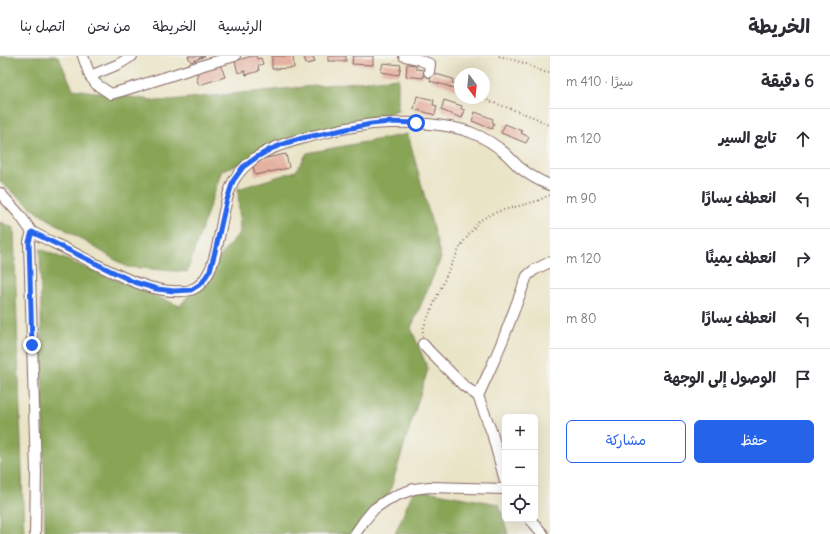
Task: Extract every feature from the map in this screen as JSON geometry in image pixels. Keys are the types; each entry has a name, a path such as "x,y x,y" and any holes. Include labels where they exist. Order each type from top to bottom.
{"street":[{"path":"83,56 90,76 96,84 111,94 235,56"},
{"path":"90,76 119,64 132,56"},
{"path":"404,56 430,64 429,72"},
{"path":"0,193 19,214 32,232 134,282 157,289 174,291 191,290 202,283 210,270 226,203 233,181 243,167 271,149 291,141 371,124 390,122 416,123 453,128 470,132 497,146 519,167 550,185"},
{"path":"32,232 29,242 36,472 35,534"},
{"path":"478,396 504,337 527,276 534,270 550,262"},
{"path":"423,344 464,386 478,396 492,433 502,470"},
{"path":"355,534 374,509 387,500 414,489 429,487 502,488"},
{"path":"533,522 543,534"}],"path":[{"path":"499,56 524,63 544,72 550,73"},
{"path":"490,101 536,118 550,126"},
{"path":"423,344 422,334 424,326 452,263 462,244 479,221 495,213 537,201 550,195"}],"green space":[{"path":"0,56 58,56 73,89 159,101 398,78 398,110 222,170 187,272 127,267 40,214 0,182"},
{"path":"408,134 441,258 411,328 428,369 389,494 358,534 45,534 40,249 180,306 240,232 238,189 296,171 307,153"},
{"path":"0,222 14,228 24,534 0,534"},
{"path":"414,489 499,504 502,514 502,522 504,522 508,534 395,534"}],"building":[{"path":"188,56 205,56 191,62"},
{"path":"256,56 257,59 261,58 263,64 258,66 259,71 246,75 245,71 238,73 235,61"},
{"path":"272,56 293,56 294,68 272,69"},
{"path":"304,56 313,56 315,62 306,64"},
{"path":"328,56 346,56 346,61 328,61"},
{"path":"353,56 373,56 373,65 352,64"},
{"path":"220,63 225,77 199,85 196,77 198,76 196,71"},
{"path":"383,63 401,65 399,75 381,72"},
{"path":"407,64 416,65 416,69 424,70 423,78 406,76"},
{"path":"432,73 453,79 452,83 454,84 454,89 451,87 430,81"},
{"path":"417,96 434,100 433,105 437,106 435,115 414,109"},
{"path":"444,100 462,106 461,109 465,110 462,118 441,110"},
{"path":"475,112 493,119 492,122 494,123 492,129 472,121"},
{"path":"505,124 522,131 521,133 529,137 526,143 501,133"},
{"path":"286,154 289,168 255,175 252,161"}],"route":[{"path":"32,345 29,242 32,232 134,282 157,289 174,291 191,290 202,283 210,270 226,203 233,181 243,167 271,149 303,138 371,124 390,122 416,123"}]}
